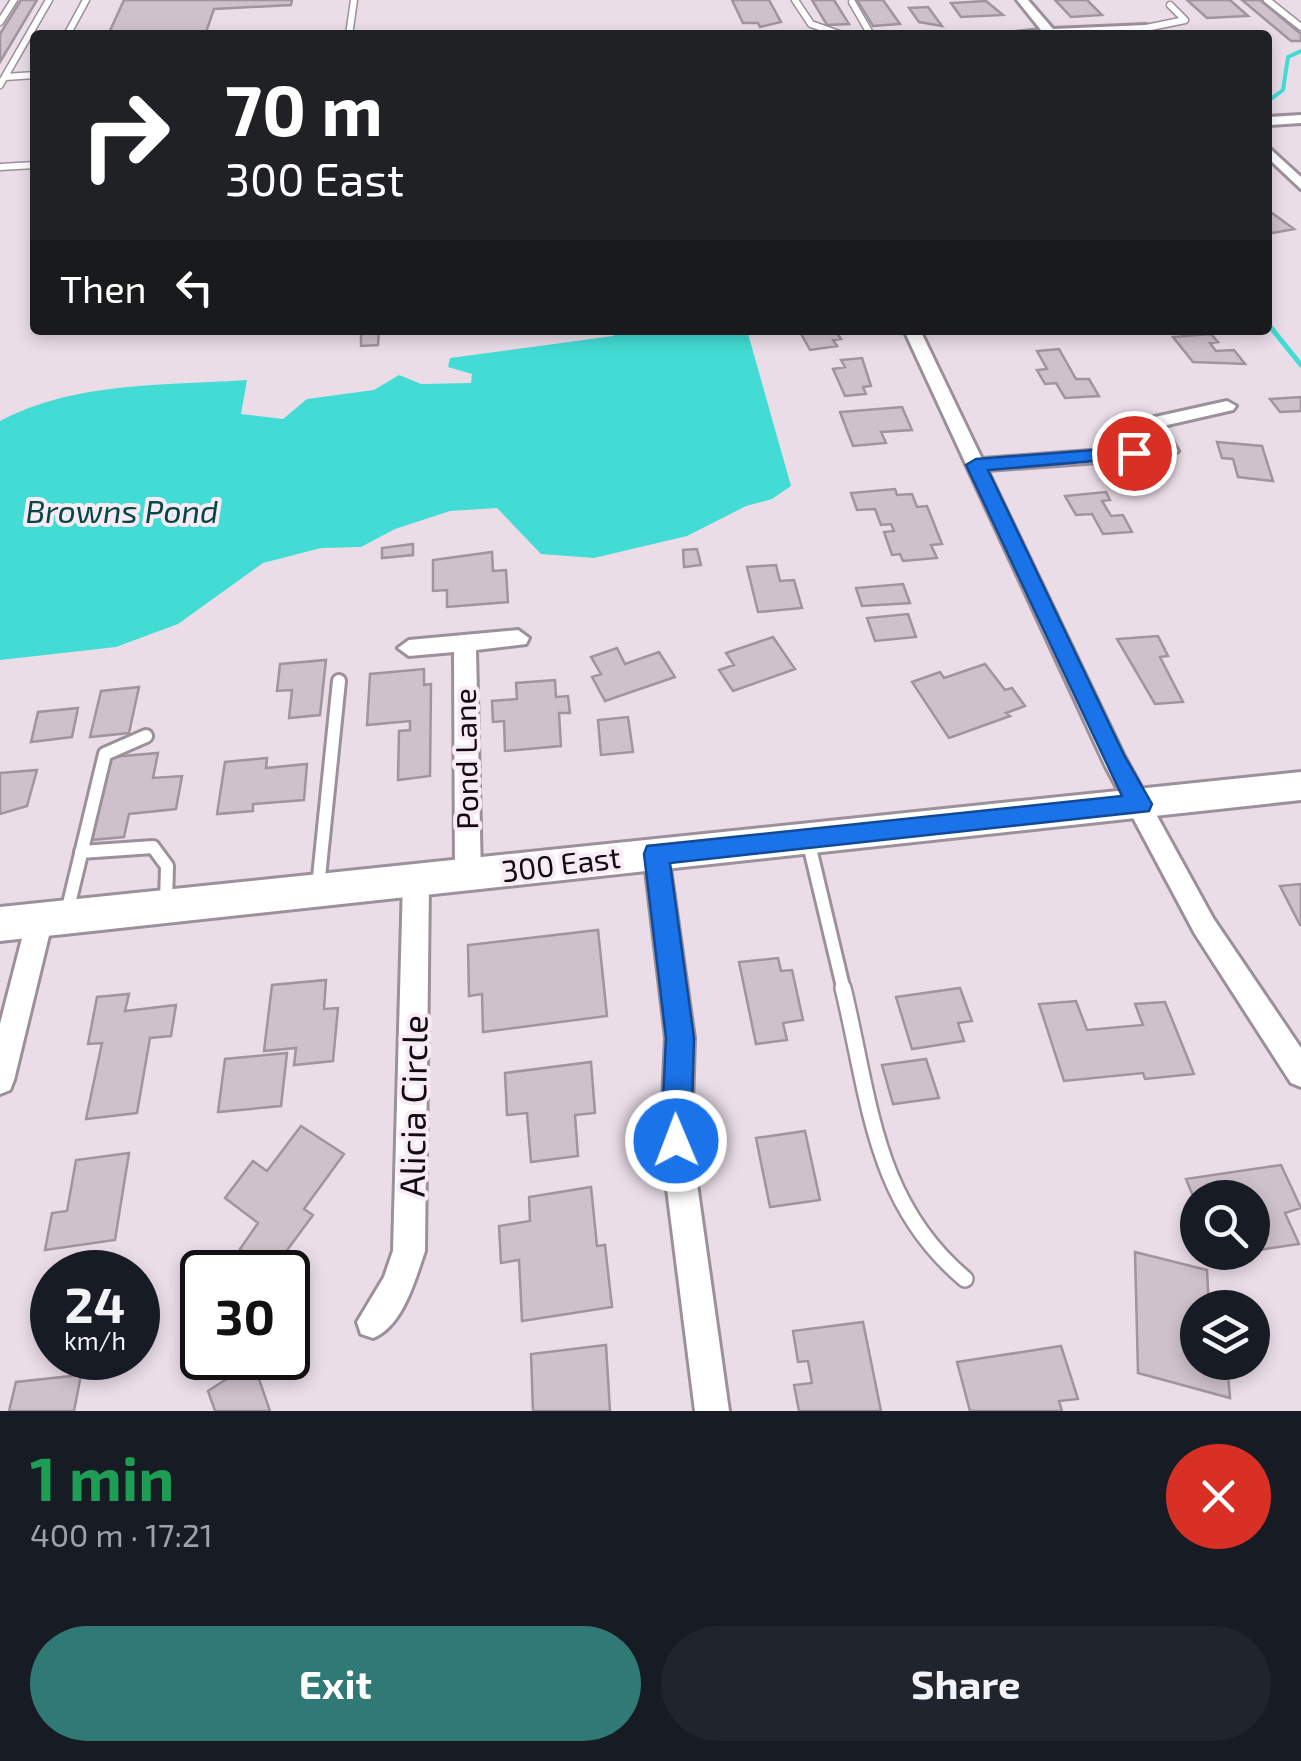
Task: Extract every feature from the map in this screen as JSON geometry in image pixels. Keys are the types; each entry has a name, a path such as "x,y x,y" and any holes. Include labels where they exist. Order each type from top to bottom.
{"main road":[{"name":"300 East","path":"0,924 1301,786"}],"street":[{"path":"1022,0 1053,30"},
{"path":"1123,30 1146,28"},
{"path":"1272,121 1301,119"},
{"path":"1272,156 1301,185"},
{"path":"914,335 1114,760 1204,926 1301,1073"},
{"path":"976,465 1169,450 1152,423 1227,406"},
{"name":"Pond Lane","path":"410,648 518,638"},
{"name":"Pond Lane","path":"465,643 468,876"},
{"path":"656,854 680,1038 676,1141 712,1411"},
{"name":"Alicia Circle","path":"373,1322 396,1288 410,1251 416,881"},
{"path":"0,1080 53,918"}],"lane":[{"path":"0,22 14,0"},
{"path":"32,30 49,0"},
{"path":"70,30 86,0"},
{"path":"350,30 354,0"},
{"path":"795,0 811,24 828,30"},
{"path":"1267,0 1301,27"},
{"path":"852,2 868,30"},
{"path":"1146,28 1185,20 1170,5"},
{"path":"1282,12 1301,11"},
{"path":"1146,28 1151,30"},
{"path":"0,85 30,33"},
{"path":"5,77 30,76"},
{"path":"0,167 30,165"},
{"path":"318,891 339,681"},
{"path":"53,918 81,852 105,754 146,736"},
{"path":"808,836 889,1180 902,1216 932,1252 965,1279"},
{"path":"81,852 153,848 165,857 170,870 165,906"}],"water":[{"name":"Browns Pond","path":"748,335 791,486 772,499 746,506 687,536 594,558 541,554 497,508 450,511 395,529 361,547 321,548 263,563 178,624 116,647 0,660 0,421 29,408 89,392 247,380 241,414 283,419 307,399 374,390 399,375 421,384 471,383 472,374 448,367 450,358 613,336"}],"building":[{"path":"21,0 37,0 0,62 0,34"},
{"path":"124,0 292,0 291,5 214,9 207,30 110,30"},
{"path":"732,0 769,0 781,22 760,27 758,23 743,23"},
{"path":"812,0 834,0 849,24 827,25"},
{"path":"857,0 883,0 900,24 873,26"},
{"path":"1055,0 1087,0 1102,15 1071,17"},
{"path":"1187,0 1230,0 1248,16 1207,18"},
{"path":"1242,0 1260,0 1301,34 1301,41 1291,41"},
{"path":"986,1 1003,15 961,17 951,3"},
{"path":"928,7 942,26 919,22 909,8"},
{"path":"1272,213 1294,229 1273,233"},
{"path":"361,335 379,335 378,345 361,346"},
{"path":"802,335 838,335 841,339 833,340 837,346 810,350"},
{"path":"1212,335 1218,342 1210,343 1216,351 1234,350 1245,364 1193,362 1173,337"},
{"path":"1059,349 1076,379 1089,379 1099,396 1065,398 1056,383 1045,384 1037,370 1047,369 1037,351"},
{"path":"862,358 871,386 863,387 866,394 845,396 833,369 845,367 841,360"},
{"path":"1301,397 1301,411 1280,412 1270,399"},
{"path":"902,407 912,430 881,432 886,443 853,446 840,412"},
{"path":"1217,442 1262,446 1273,481 1238,477 1233,459 1222,458"},
{"path":"895,489 897,495 912,494 917,507 927,506 942,544 931,545 937,558 903,561 900,554 892,555 884,532 894,531 891,524 881,525 875,509 857,510 851,493"},
{"path":"1106,492 1110,500 1102,501 1111,516 1123,515 1132,532 1103,534 1092,514 1076,515 1065,496"},
{"path":"413,544 413,555 382,558 382,548"},
{"path":"697,549 701,565 684,567 683,550"},
{"path":"492,552 493,571 506,570 508,602 447,607 447,590 433,591 433,560"},
{"path":"776,565 780,581 794,580 802,608 758,612 747,567"},
{"path":"903,584 910,603 862,606 856,588"},
{"path":"908,614 916,637 875,641 867,618"},
{"path":"1158,636 1168,656 1160,657 1183,702 1155,704 1117,639"},
{"path":"773,637 795,669 733,691 719,670 734,665 726,653"},
{"path":"617,648 625,664 659,652 675,677 605,701 592,677 601,674 591,657"},
{"path":"326,660 320,715 289,718 292,690 277,691 280,664"},
{"path":"985,664 1005,690 1012,688 1025,706 1006,713 1010,716 949,738 912,682 940,672 944,678"},
{"path":"424,669 424,685 431,684 430,776 398,780 399,731 410,730 410,721 367,725 370,674"},
{"path":"555,680 556,697 568,696 570,713 559,713 561,746 505,751 504,721 493,722 492,701 517,699 516,683"},
{"path":"139,687 129,733 90,737 101,691"},
{"path":"78,708 72,737 31,742 38,712"},
{"path":"628,717 633,752 601,755 598,720"},
{"path":"158,753 153,778 182,776 176,809 129,814 124,837 91,840 111,757"},
{"path":"267,758 266,768 307,764 304,800 253,804 253,811 217,814 225,762"},
{"path":"37,770 27,806 0,814 0,773"},
{"path":"1301,884 1301,925 1300,925 1280,886"},
{"path":"598,930 607,1016 483,1032 482,994 469,996 468,945"},
{"path":"778,958 781,971 792,970 803,1020 783,1023 787,1040 756,1044 739,962"},
{"path":"326,980 324,1009 338,1008 333,1061 294,1065 296,1048 264,1051 272,985"},
{"path":"960,988 972,1021 958,1023 964,1041 912,1049 896,997"},
{"path":"129,994 125,1011 176,1005 171,1036 150,1038 137,1113 86,1119 102,1043 88,1044 97,997"},
{"path":"1076,1001 1087,1030 1143,1025 1135,1004 1165,1002 1194,1074 1145,1079 1143,1073 1064,1081 1039,1004"},
{"path":"287,1053 281,1106 218,1112 225,1059"},
{"path":"926,1059 939,1098 893,1104 882,1065"},
{"path":"591,1062 595,1113 575,1115 578,1156 531,1162 527,1113 507,1115 505,1073"},
{"path":"301,1126 344,1154 304,1209 313,1215 287,1250 241,1250 258,1223 225,1198 253,1161 267,1171"},
{"path":"805,1131 820,1200 770,1207 756,1138"},
{"path":"129,1153 115,1240 45,1250 52,1213 67,1211 76,1160"},
{"path":"1281,1165 1301,1208 1285,1213 1299,1244 1270,1248 1270,1180 1186,1179"},
{"path":"591,1187 597,1246 605,1245 612,1307 522,1321 519,1260 501,1263 499,1226 530,1221 529,1197"},
{"path":"1135,1252 1180,1263 1180,1270 1207,1270 1208,1290 1180,1290 1180,1380 1228,1380 1230,1398 1138,1373"},
{"path":"863,1322 881,1411 799,1411 794,1385 812,1383 808,1361 798,1362 793,1331"},
{"path":"606,1345 610,1411 533,1411 531,1354"},
{"path":"1061,1346 1078,1399 1059,1401 1062,1411 970,1411 957,1362"},
{"path":"80,1380 74,1411 9,1411 16,1382"},
{"path":"225,1380 259,1380 270,1411 215,1411 208,1391"}],"waterway":[{"path":"1272,98 1283,90 1288,57 1301,51"},
{"path":"1272,329 1301,365"}],"route":[{"path":"676,1141 674,1098 680,1038 656,854 900,825 1140,804 1114,760 976,465 1134,453"}]}
